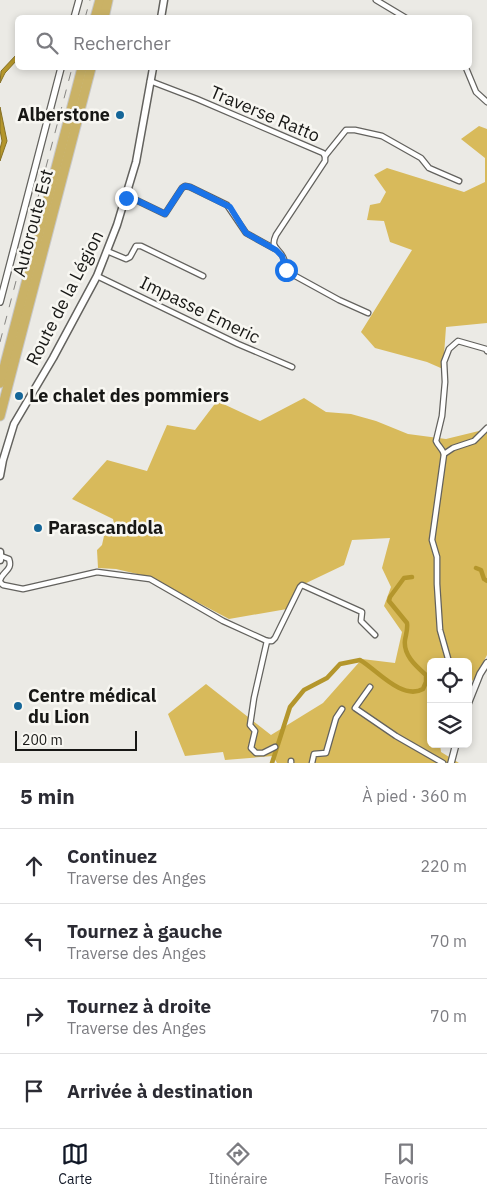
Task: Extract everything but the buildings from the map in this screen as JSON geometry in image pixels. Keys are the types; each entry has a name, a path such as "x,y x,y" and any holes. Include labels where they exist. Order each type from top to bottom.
{"highway":[{"path":"96,15 100,0"},
{"path":"105,15 108,0"},
{"name":"Autoroute Est","path":"0,383 81,70"},
{"name":"Autoroute Est","path":"0,416 90,70"},
{"path":"0,387 6,363"}],"main road":[{"path":"162,15 164,0"},
{"name":"Route de la Légion","path":"0,476 14,424 53,358 97,276 107,251 126,198 136,162 152,70"}],"street":[{"path":"75,15 79,0"},
{"path":"376,0 401,15"},
{"path":"0,302 61,70"},
{"path":"467,70 476,92 487,102"},
{"name":"Traverse Ratto","path":"150,81 323,153 325,156 324,161 276,235 273,242 276,250"},
{"path":"325,156 346,130 355,130 382,136 421,158 429,168 459,181"},
{"path":"126,198 136,200 165,214 182,188 185,186 190,187 227,205 246,233 276,250 282,256 286,270 294,276 368,313"},
{"path":"107,251 126,259 130,257 136,246 141,246 202,276"},
{"name":"Impasse Emeric","path":"97,276 238,344 292,367"},
{"path":"448,658 440,630 436,584 437,558 432,540 444,454 436,441 442,416 445,382 444,362 449,350 458,340 486,349 487,351"},
{"path":"444,454 454,448 474,441 487,428"},
{"path":"0,556 9,559 11,564 0,581 3,585 22,589 97,572 150,579 223,621 267,641 272,641 275,638 302,585 362,612 361,621 375,635"},
{"path":"267,641 254,698 250,725 255,731 251,748 256,753 263,753 276,747"},
{"path":"472,693 487,663"},
{"path":"370,688 355,708 396,736 443,763"},
{"path":"312,763 314,754 326,754 336,718 342,709"},
{"path":"451,763 455,748"}],"shaded area":[{"path":"15,56 15,62 5,73 0,83 1,71"},
{"path":"0,107 7,141 0,161 2,141"},
{"path":"479,126 487,129 487,323 446,327 443,369 427,362 375,348 361,332 412,250 390,242 384,221 367,220 370,205 380,203 386,192 374,175 387,168 464,192 485,182 485,158 461,139"},
{"path":"304,398 326,412 351,414 376,421 408,434 446,439 487,429 487,655 472,681 472,658 427,658 427,748 440,748 441,752 459,763 277,763 273,756 225,760 223,752 185,756 168,714 206,684 271,735 323,703 362,659 395,663 402,632 384,606 391,587 382,568 390,538 352,540 344,565 300,586 287,609 229,619 150,577 116,569 98,568 97,550 102,545 104,536 114,531 113,519 72,499 107,460 147,471 167,425 195,430 217,401 260,421"}],"waterway":[{"path":"476,568 481,570 484,579 487,581"},
{"path":"272,763 290,707 304,690 327,678 340,664 360,660 398,687 415,692 423,689 426,675 411,660 406,651 407,623 389,601 404,578 412,577"}],"railway":[{"path":"86,15 90,0"},
{"path":"0,342 71,70"}],"place":[{"name":"Alberstone","path":"120,115"},
{"name":"Le chalet des pommiers","path":"19,396"},
{"name":"Parascandola","path":"38,528"},
{"name":"Centre médical du Lion","path":"18,706"}],"route":[{"path":"126,198 136,200 165,214 182,188 185,186 190,187 230,207 246,233 276,250 284,258 286,270"}]}
